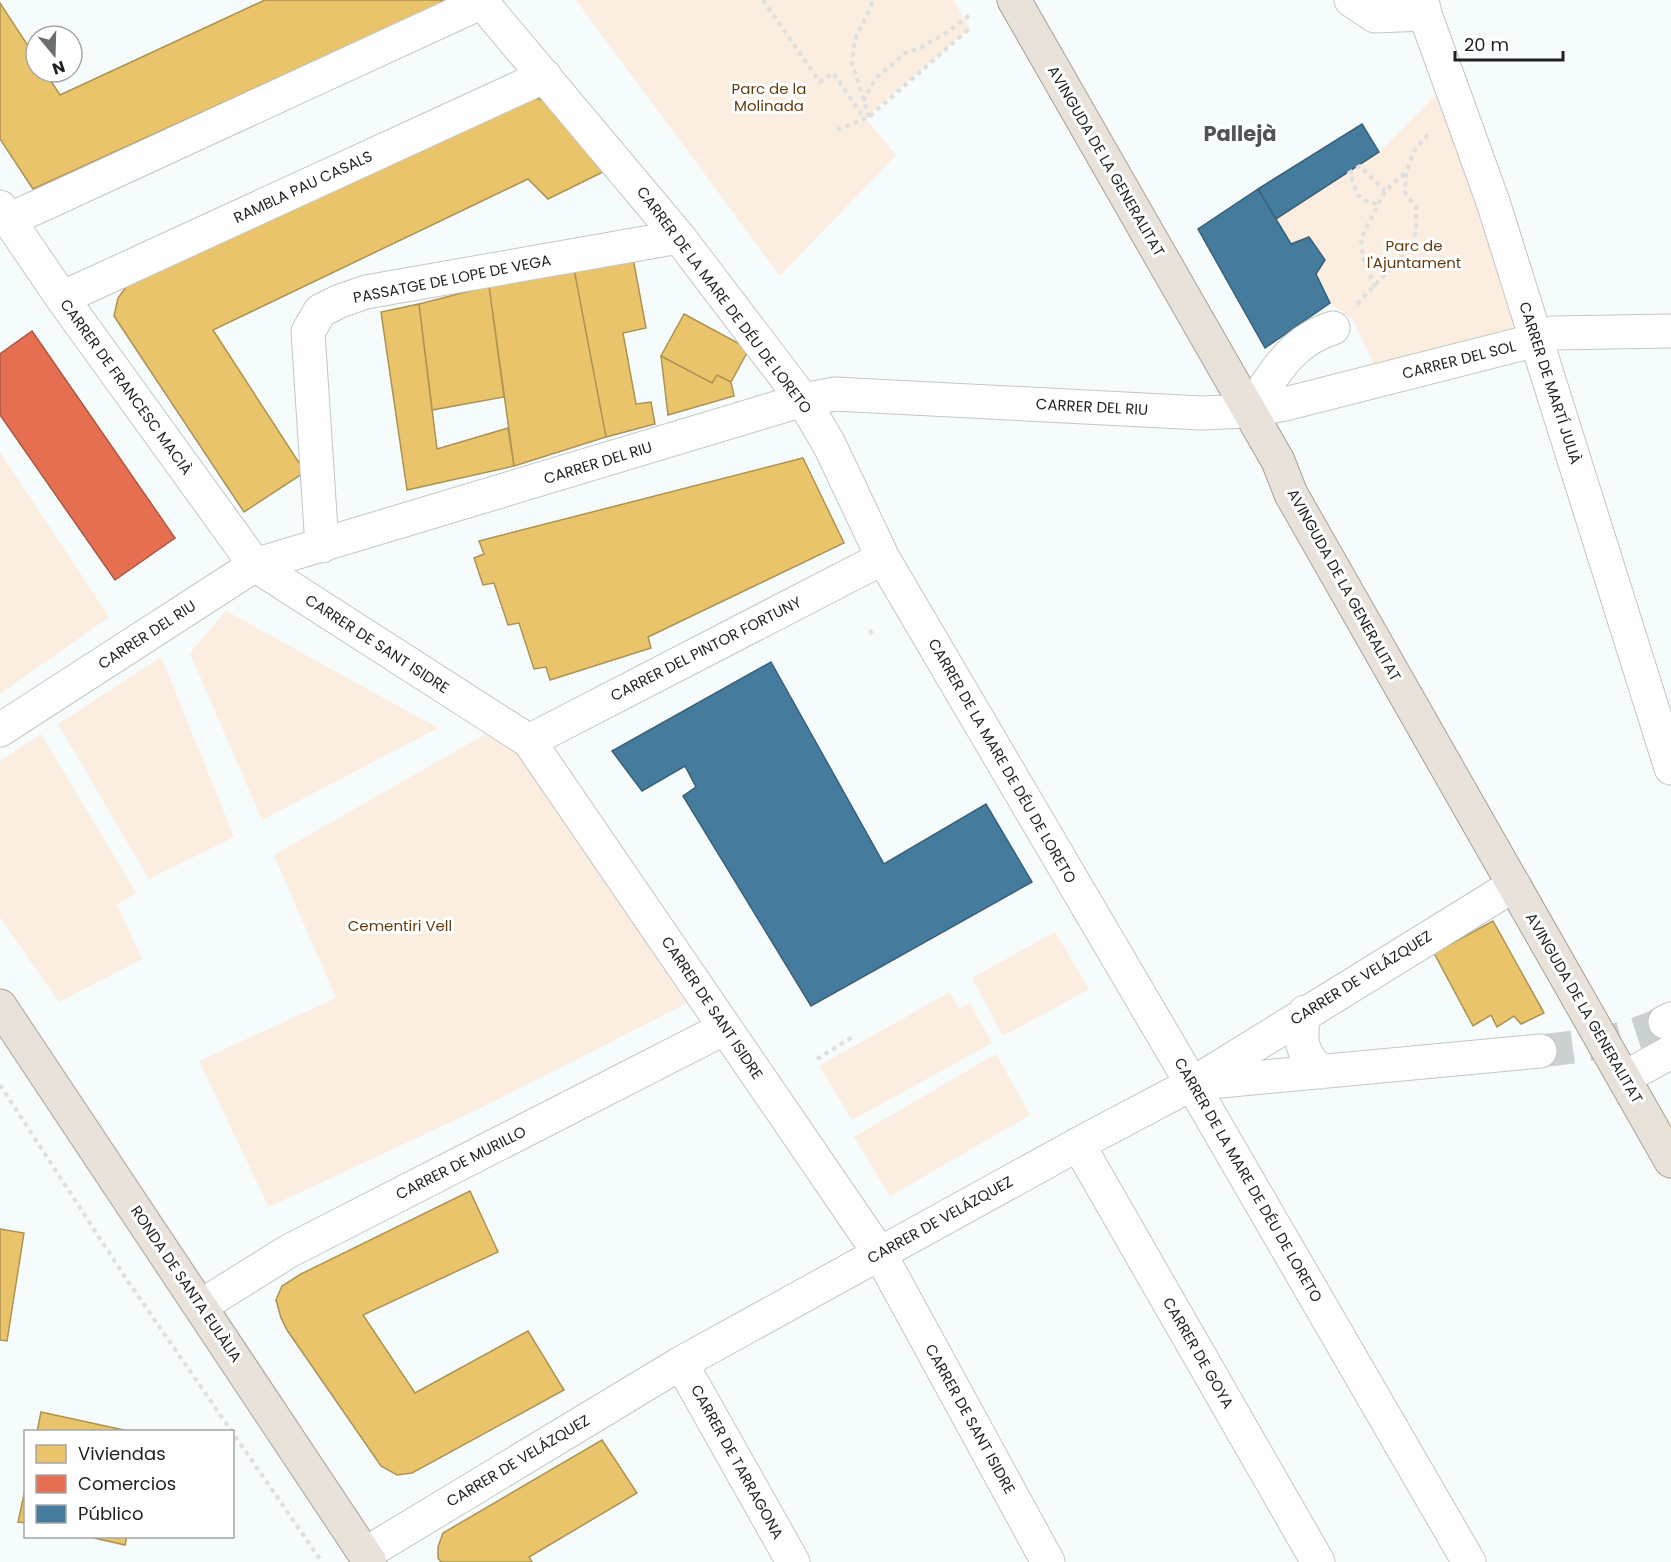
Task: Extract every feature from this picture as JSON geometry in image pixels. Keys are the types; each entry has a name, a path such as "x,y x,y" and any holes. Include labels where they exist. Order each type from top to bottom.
{"main road":[{"name":"AVINGUDA DE LA GENERALITAT","path":"1020,3 1278,461 1291,494 1671,1161"},
{"name":"RONDA DE SANTA EULÀLIA","path":"0,1006 368,1558"}],"street":[{"path":"1351,0 1375,16 1423,7"},
{"path":"4,213 481,1"},
{"name":"CARRER DE LA MARE DE DÉU DE LORETO","path":"481,1 679,237 803,400 829,444 883,558 1469,1562"},
{"name":"CARRER DE MARTÍ JULIÀ","path":"1423,7 1493,202 1671,768"},
{"name":"RAMBLA PAU CASALS","path":"62,298 545,76"},
{"name":"CARRER DE FRANCESC MACIÀ","path":"4,213 62,298 255,565"},
{"name":"PASSATGE DE LOPE DE VEGA","path":"322,546 308,332 320,311 366,292 679,237"},
{"path":"1249,411 1290,353 1319,327"},
{"name":"CARRER DEL SOL","path":"1249,411 1289,403 1537,340 1553,333 1671,331"},
{"name":"CARRER DEL RIU","path":"0,730 255,565 803,400 836,394 1201,413 1249,411"},
{"name":"CARRER DEL PINTOR FORTUNY","path":"529,741 883,558"},
{"name":"CARRER DE SANT ISIDRE","path":"255,565 529,741 880,1254 1048,1562"},
{"name":"CARRER DE VELÁZQUEZ","path":"368,1558 681,1363 1078,1144 1192,1084 1305,1012 1514,885"},
{"path":"1305,1012 1301,1030 1304,1054 1321,1072"},
{"name":"CARRER DE MURILLO","path":"201,1306 289,1251 725,1028"},
{"path":"1624,1078 1669,1031"},
{"path":"1192,1084 1539,1051"},
{"name":"CARRER DE GOYA","path":"1078,1144 1318,1562"},
{"name":"CARRER DE TARRAGONA","path":"681,1363 793,1562"}],"path":[{"path":"763,0 820,82 833,73 867,118"},
{"path":"867,118 852,63 855,39 874,0"},
{"path":"863,102 876,78 905,53 918,49 948,32 971,14"},
{"path":"837,130 867,118 970,27"},
{"path":"1319,327 1375,287 1414,244 1416,207 1405,193 1406,173 1414,151 1429,132 1457,105"},
{"path":"1377,204 1363,201 1358,196 1349,173 1360,166 1385,191"},
{"path":"1375,287 1364,258 1361,238 1385,191 1406,173"},
{"path":"870,630 873,636"},
{"path":"817,1059 854,1036"},
{"path":"0,1085 125,1277 231,1430"},
{"path":"234,1435 322,1562"}],"green space":[{"name":"Parc de la Molinada","path":"576,0 953,0 970,28 865,118 896,155 780,276"},
{"name":"Parc de l'Ajuntament","path":"1449,82 1537,340 1381,380 1353,320 1330,303 1276,219 1379,152"},
{"path":"0,452 109,617 0,694"},
{"path":"226,611 438,728 262,820 190,653"},
{"path":"161,657 234,837 149,879 58,724"},
{"name":"Cementiri Vell","path":"503,724 703,995 489,1104 269,1207 199,1061 336,998 274,855"},
{"path":"41,734 136,893 117,905 142,959 59,1002 0,917 0,761"},
{"path":"1055,932 1089,989 1003,1036 972,978"},
{"path":"950,992 958,1008 970,1004 992,1043 852,1120 819,1066"},
{"path":"996,1054 1030,1115 890,1196 854,1137"}],"building: Viviendas":[{"path":"265,0 443,0 425,11 33,189 0,139 0,3 24,40 24,84 53,84 60,95"},
{"path":"532,97 553,103 607,170 548,199 528,179 213,330 305,472 244,512 114,316 118,298 128,284"},
{"path":"633,258 646,328 623,333 636,404 651,402 655,424 606,437 574,269"},
{"path":"574,269 606,437 514,466 489,286"},
{"path":"489,286 504,397 432,410 419,304"},
{"path":"419,304 437,449 508,428 514,466 407,490 381,312"},
{"path":"684,314 749,349 731,382 717,375 712,383 661,356"},
{"path":"661,356 712,383 717,375 731,382 734,396 668,415"},
{"path":"803,458 844,543 648,637 651,648 550,680 546,667 534,669 519,623 508,625 494,583 483,585 474,558 484,554 479,541"},
{"path":"1493,921 1544,1013 1521,1024 1514,1016 1497,1027 1491,1015 1473,1026 1434,953"},
{"path":"470,1191 498,1252 363,1315 415,1393 528,1331 564,1390 412,1473 397,1475 381,1466 287,1330 276,1300 282,1286 301,1274"},
{"path":"0,1229 24,1233 7,1341 0,1340"},
{"path":"41,1412 124,1430 37,1430"},
{"path":"602,1440 637,1493 529,1557 532,1562 441,1562 438,1558 438,1547 443,1533"},
{"path":"24,1494 24,1523 18,1522"},
{"path":"94,1538 127,1538 125,1545"}],"building: Comercios":[{"path":"32,331 175,538 115,580 0,415 0,354"}],"building: Público":[{"path":"1362,124 1379,152 1276,219 1258,189"},
{"path":"1258,189 1291,244 1309,237 1325,260 1316,274 1330,303 1265,348 1198,229"},
{"path":"771,662 884,864 986,804 1032,882 811,1006 683,796 696,787 685,766 642,791 612,751"}],"tunnel":[{"path":"1540,1051 1619,1039 1665,1022"}],"district":[{"name":"Pallejà","path":"1240,134"}]}
